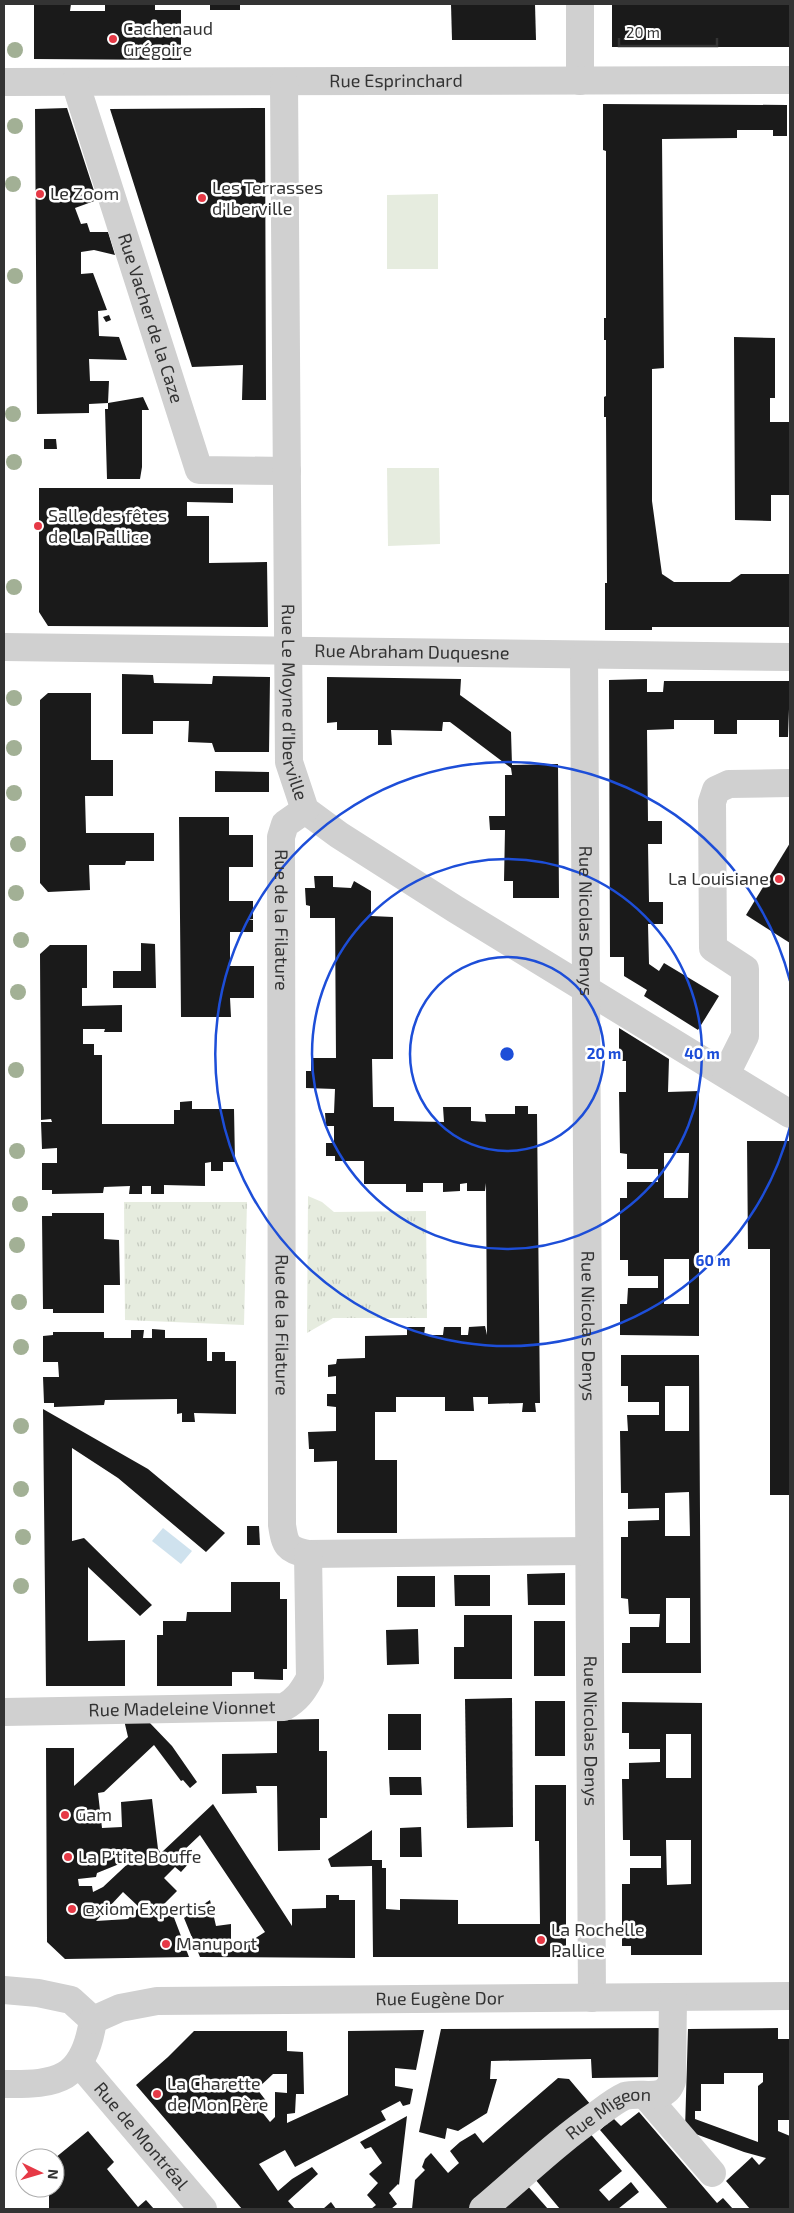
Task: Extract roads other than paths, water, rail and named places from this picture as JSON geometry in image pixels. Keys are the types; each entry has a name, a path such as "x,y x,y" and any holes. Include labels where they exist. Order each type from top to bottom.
{"street":[{"path":"580,4 580,81"},
{"name":"Rue Esprinchard","path":"4,82 790,80"},
{"name":"Rue Vacher de la Caze","path":"75,82 199,470 287,471"},
{"name":"Rue Le Moyne d'Iberville","path":"284,82 289,762 297,791 305,810 339,835 455,909 790,1114"},
{"name":"Rue Abraham Duquesne","path":"4,647 790,657"},
{"name":"Rue Nicolas Denys","path":"584,655 592,1998"},
{"path":"726,1074 745,1036 745,969 714,948 712,802 716,790 729,784 790,783"},
{"name":"Rue de la Filature","path":"305,810 285,824 281,837 282,1525 285,1542 294,1552 308,1554 589,1551"},
{"name":"Rue Madeleine Vionnet","path":"4,1712 284,1707 295,1701 310,1678 308,1554"},
{"path":"4,1990 38,1992 71,2000 94,2020 90,2042 79,2063 58,2080 34,2085 4,2084"},
{"name":"Rue Eugène Dor","path":"94,2020 120,2008 156,2001 790,1996"},
{"name":"Rue Migeon","path":"483,2209 586,2122 623,2097 665,2093 672,2081 673,1997"},
{"name":"Rue de Montréal","path":"79,2063 203,2209"},
{"path":"645,2095 712,2173"}],"water":[{"path":"163,1528 192,1551 181,1564 152,1541"}],"place":[{"name":"Cachenaud Grégoire","path":"113,39"},
{"name":"Le Zoom","path":"40,194"},
{"name":"Les Terrasses d'Iberville","path":"202,198"},
{"name":"Salle des fêtes de La Pallice","path":"38,526"},
{"name":"La Louisiane","path":"779,879"},
{"name":"Gam","path":"65,1815"},
{"name":"La P'tite Bouffe","path":"68,1857"},
{"name":"@xiom Expertise","path":"72,1909"},
{"name":"La Rochelle Pallice","path":"541,1940"},
{"name":"Manuport","path":"166,1944"},
{"name":"La Charette de Mon Père","path":"157,2094"}]}
